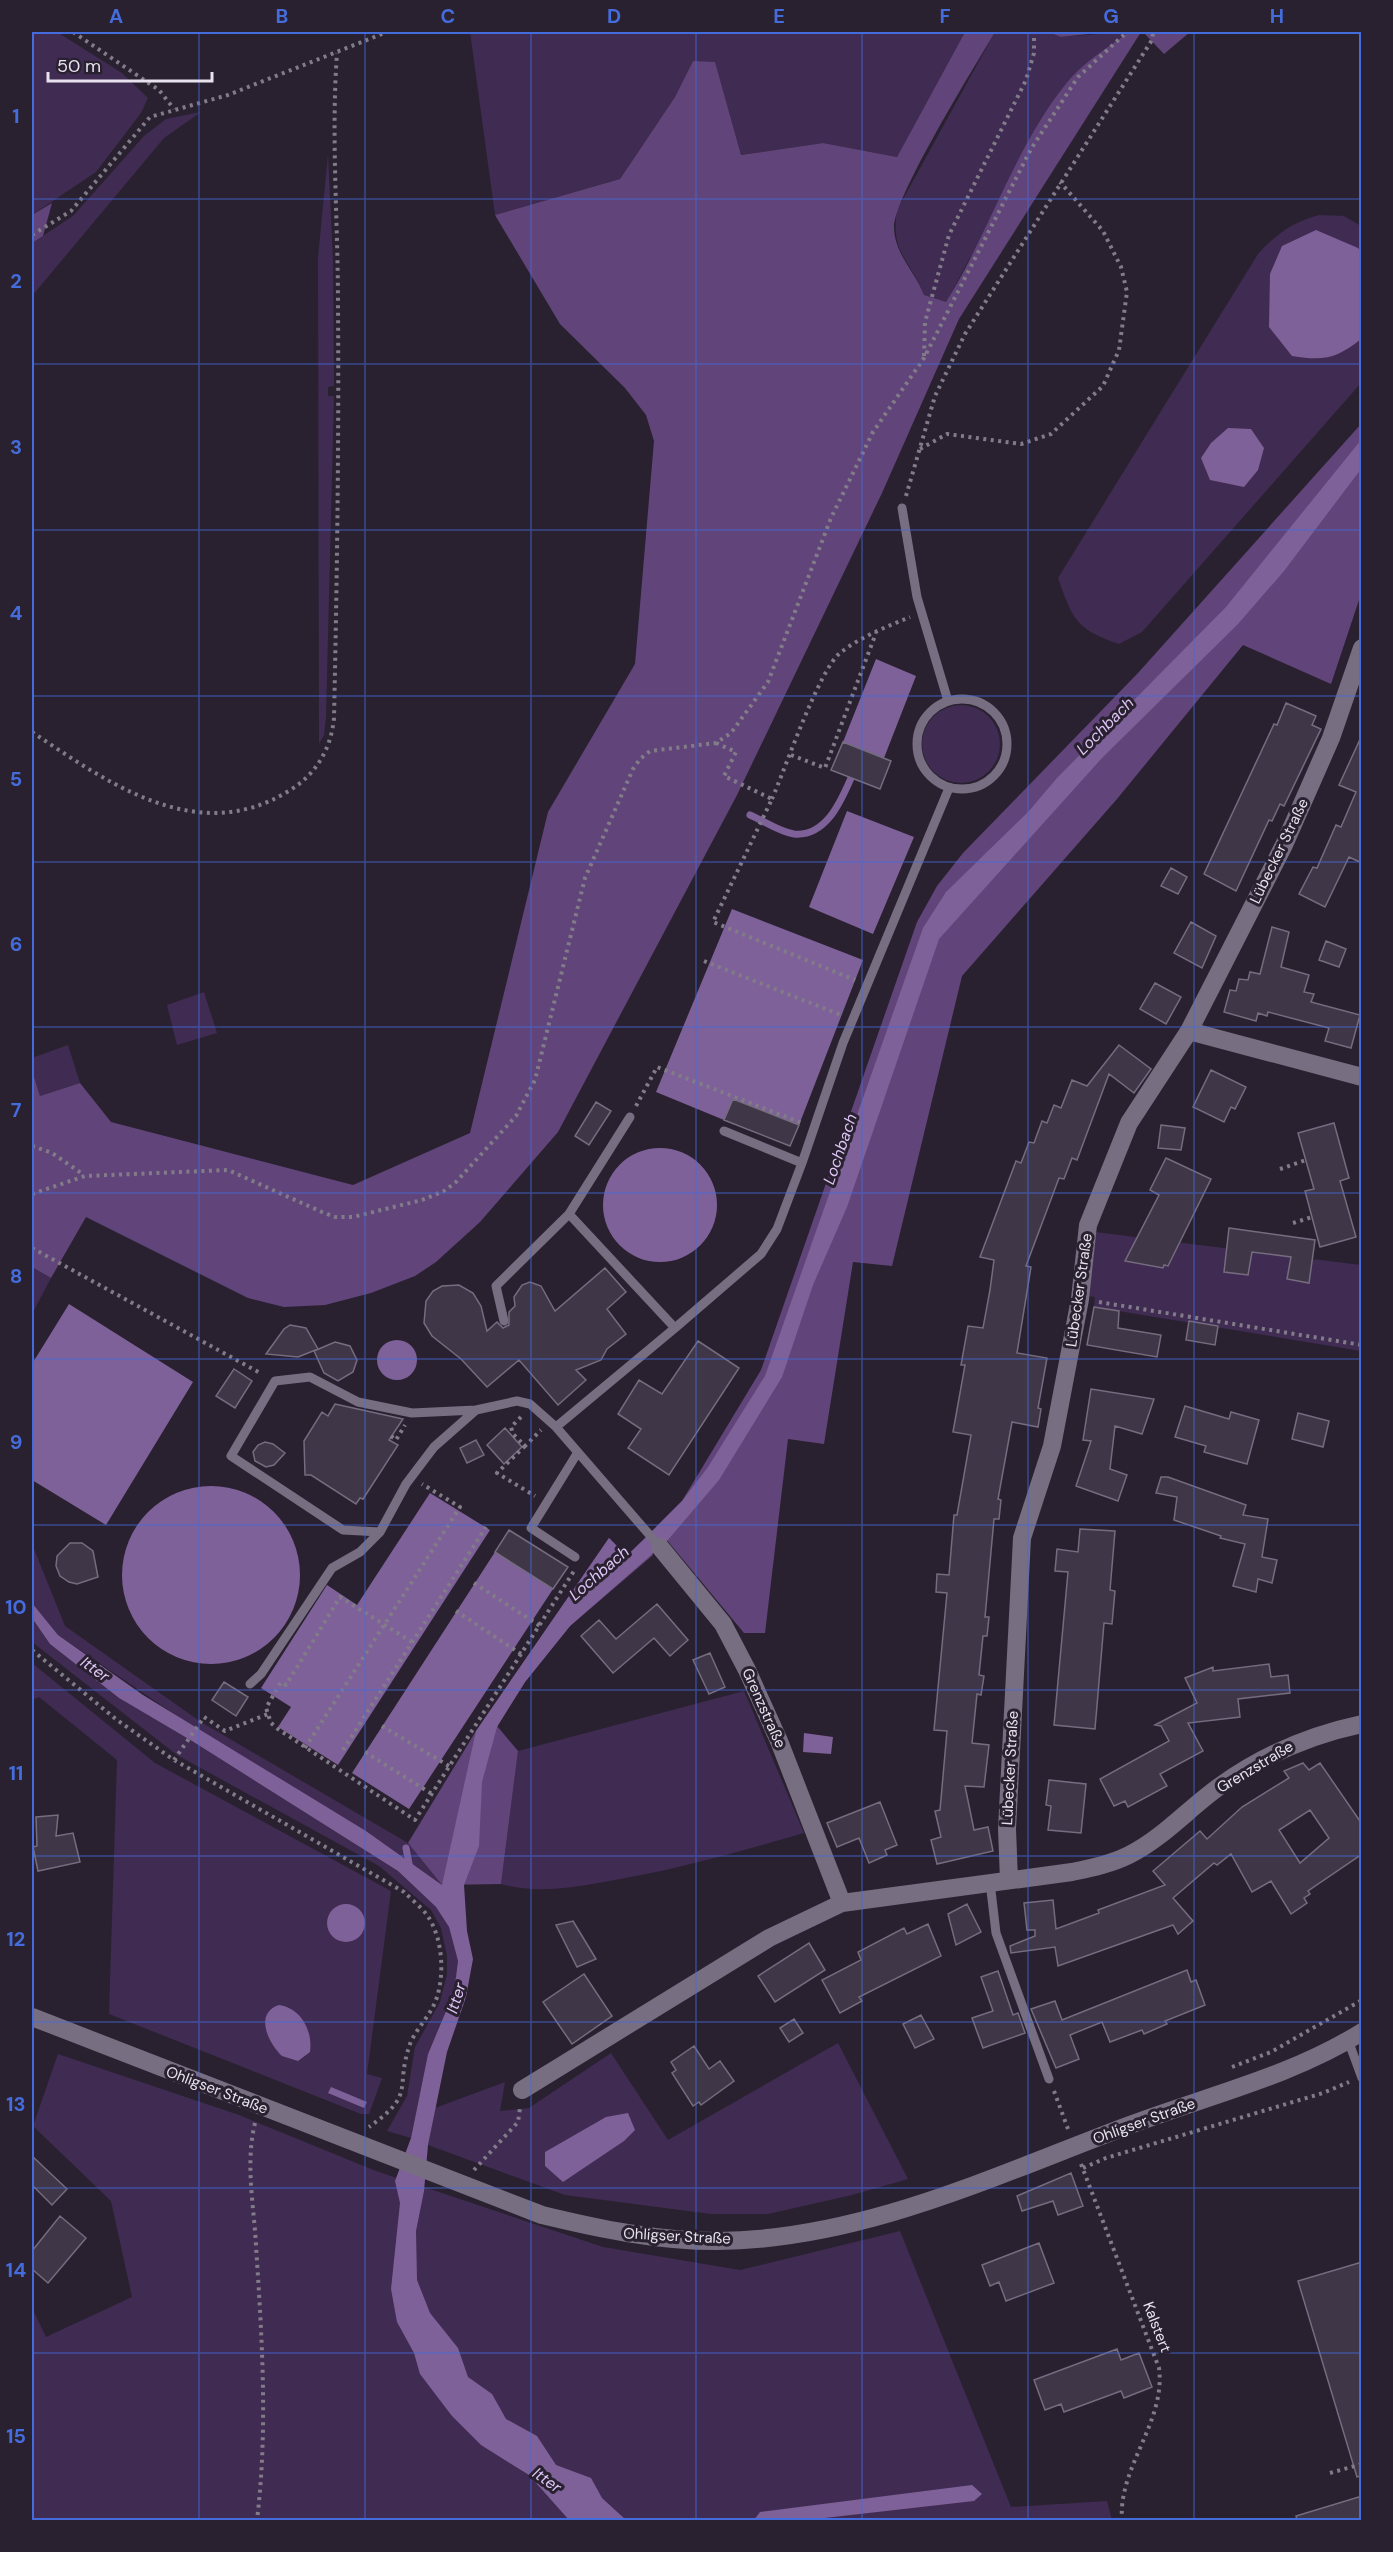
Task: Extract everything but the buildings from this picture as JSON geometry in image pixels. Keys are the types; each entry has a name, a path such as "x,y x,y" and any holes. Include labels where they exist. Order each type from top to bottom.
{"street":[{"name":"Lübecker Straße","path":"1010,1880 1007,1829 1022,1538 1052,1446 1080,1299 1088,1225 1122,1138 1189,1031 1284,845 1331,738 1362,648"},
{"path":"1189,1031 1362,1077"},
{"name":"Grenzstraße","path":"655,1540 723,1624 747,1670 779,1741 842,1903"},
{"name":"Grenzstraße","path":"522,2090 769,1938 842,1903 1072,1872 1127,1856 1146,1845 1221,1785 1266,1757 1303,1739 1362,1724"},
{"name":"Ohligser Straße","path":"32,2017 542,2215 621,2234 717,2241 806,2234 855,2223 948,2195 1281,2071 1355,2036"}],"lane":[{"path":"902,508 921,612 948,701"},
{"path":"962,698 976,700 989,707 999,717 1005,730 1008,744 1006,758 999,771 977,788 963,790 949,788 936,781 919,759 917,745 919,731 925,718 935,708 948,701 962,698"},
{"path":"553,1424 675,1328 766,1248 777,1229 802,1163 843,1043 949,788"},
{"path":"504,1321 496,1286 569,1214 630,1117"},
{"path":"724,1131 802,1163"},
{"path":"569,1214 675,1328"},
{"path":"380,1532 343,1530 231,1456 275,1381 310,1377 358,1402 412,1413 476,1410 517,1401 533,1406 553,1424 655,1540"},
{"path":"250,1684 261,1674 332,1568 360,1552 380,1532 411,1478 434,1447 476,1410"},
{"path":"574,1557 531,1528 578,1452"},
{"path":"990,1882 996,1933 1049,2079"},
{"path":"1355,2036 1361,2078"}],"path":[{"path":"73,32 159,90 174,109"},
{"path":"32,235 71,211 150,117 228,95 387,32"},
{"path":"924,357 925,321 949,235 1023,88 1035,53 1034,32"},
{"path":"32,1194 85,1176 228,1170 335,1217 353,1217 422,1200 444,1191 456,1182 516,1116 535,1080 585,878 633,769 639,759 650,751 716,743 731,733 768,682 831,518 873,432 924,357 1030,149 1078,77 1127,32"},
{"path":"902,508 934,396 965,334 1152,40 1153,32"},
{"path":"32,732 100,778 148,800 183,810 215,813 260,806 296,787 316,766 329,744 334,718 339,413 338,249 332,117 337,53"},
{"path":"920,449 947,434 1021,444 1051,435 1103,386 1119,350 1127,292 1121,267 1103,231 1060,183"},
{"path":"855,980 713,922 772,799 824,675 838,654 876,632 921,612"},
{"path":"790,755 825,768 876,632"},
{"path":"716,743 736,752 724,776 772,799"},
{"path":"704,961 841,1015"},
{"path":"630,1117 657,1067 800,1122"},
{"path":"32,1146 52,1153 85,1176"},
{"path":"1280,1169 1306,1160"},
{"path":"1293,1223 1312,1217"},
{"path":"32,1248 275,1381"},
{"path":"1080,1299 1362,1345"},
{"path":"525,1446 513,1434 511,1427 533,1406"},
{"path":"547,1504 497,1473 525,1446 553,1424"},
{"path":"306,1747 460,1507 411,1478"},
{"path":"343,1750 486,1527"},
{"path":"412,1642 340,1597 286,1685 281,1682 268,1701 268,1714 272,1723 415,1820 580,1562 574,1557"},
{"path":"474,1583 540,1626"},
{"path":"456,1611 522,1654"},
{"path":"32,1650 117,1720 175,1758 404,1892 427,1915 438,1937 442,1969 436,2001 410,2044 400,2099 391,2111"},
{"path":"175,1758 204,1718 225,1731 268,1714"},
{"path":"382,1726 449,1766"},
{"path":"365,1752 432,1794"},
{"path":"1229,2068 1271,2052 1362,2000"},
{"path":"1083,2168 1106,2158 1323,2093 1361,2078"},
{"path":"1049,2079 1075,2146"},
{"path":"473,2170 518,2122 522,2090"},
{"path":"257,2520 264,2420 256,2246 249,2169 253,2132 259,2106"},
{"path":"1057,2132 1077,2124"},
{"name":"Kalstert","path":"1075,2146 1159,2368 1162,2387 1128,2485 1122,2520"},
{"path":"465,2167 484,2174"},
{"path":"1330,2473 1362,2463"}],"shaded area":[{"path":"32,32 57,32 122,73 148,98 141,113 96,172 32,215"},
{"path":"470,32 965,32 897,157 823,143 741,155 715,63 693,61 675,97 620,179 495,215"},
{"path":"965,32 995,32 920,162 897,212 894,228 895,238 902,255 924,295 946,302 976,248 1031,136 1065,85 1078,70 1125,35 1123,32 1141,32 959,319 882,493 737,795 558,1132 480,1222 436,1262 415,1276 371,1293 325,1305 284,1307 248,1298 86,1217 51,1278 32,1267 32,1070 40,1096 80,1083 111,1122 353,1185 470,1133 548,812 635,664 654,441 646,415 625,388 560,324 495,215 620,179 675,97 693,61 715,62 741,155 823,143 897,157"},
{"path":"995,32 1048,32 1061,37 1123,32 1125,34 1110,46 968,261 946,303 924,295 896,237 897,210"},
{"path":"1048,32 1107,32 1061,37"},
{"path":"1143,32 1190,32 1164,54"},
{"path":"201,112 164,138 32,296 32,243 73,216 144,136 166,119"},
{"path":"328,154 333,259 334,386 328,387 328,396 334,396 326,717 324,735 319,744 318,258"},
{"path":"52,203 43,236 32,243 32,215"},
{"path":"1319,215 1344,216 1361,226 1361,383 1142,632 1119,644 1093,633 1078,621 1068,604 1058,578 1258,254 1271,240 1285,230"},
{"path":"1361,424 1361,594 1331,684 1243,645 1117,799 962,976 892,1266 853,1262 824,1444 788,1439 765,1633 744,1633 656,1527 682,1501 761,1370 917,922 937,886 963,853 1138,673"},
{"path":"961,705 976,708 993,722 1000,744 997,759 983,776 961,783 946,780 929,766 922,744 925,729 939,712"},
{"path":"204,992 217,1033 177,1045 167,1005"},
{"path":"68,1045 80,1083 40,1096 32,1070 32,1058"},
{"path":"1095,1232 1361,1265 1361,1351 1094,1307 1095,1297 1088,1296"},
{"path":"32,1267 51,1278 32,1314"},
{"path":"609,1538 626,1556 641,1542 653,1555 570,1626 525,1682 497,1726 518,1751 501,1884 442,1885 408,1843 476,1731"},
{"path":"32,1544 65,1626 201,1722 408,1843 442,1885 366,1831 199,1731 58,1635 32,1603"},
{"path":"32,1618 50,1644 119,1698 192,1741 398,1871 436,1907 449,1927 458,1961 454,1992 428,2054 411,2138 387,2131 407,2096 415,2047 440,2002 447,1974 447,1956 441,1928 431,1910 379,1866 177,1755 32,1642"},
{"path":"32,1663 155,1763 391,1891 367,2074 382,2078 369,2114 361,2114 109,2014 117,1760 39,1697 32,1700"},
{"path":"744,1691 804,1833 735,1853 643,1875 591,1884 530,1889 501,1884 518,1751"},
{"path":"838,2043 908,2179 852,2195 768,2214 711,2214 565,2195 428,2145 435,2108 505,2082 500,2111 529,2108 611,2053 668,2140"},
{"path":"58,2054 239,2115 376,2171 603,2247 740,2270 900,2231 1011,2507 1107,2501 1112,2520 32,2520 32,2308 46,2337 132,2297 111,2201 33,2126"}],"water":[{"path":"1316,230 1358,248 1362,254 1361,339 1344,351 1329,357 1292,356 1269,327 1270,274 1282,246"},
{"path":"1228,428 1251,429 1264,448 1258,470 1244,487 1210,480 1201,458 1211,443"},
{"path":"1361,440 1361,469 1284,571 1238,624 1102,758 939,939 847,1207 813,1285 782,1377 719,1480 667,1541 570,1626 525,1682 497,1727 482,1782 479,1846 464,1885 467,1931 473,1959 466,1997 447,2052 428,2145 424,2191 416,2231 417,2280 430,2313 458,2348 468,2377 492,2394 506,2419 537,2436 556,2465 591,2478 602,2498 626,2520 569,2520 529,2475 481,2445 452,2416 420,2374 414,2353 397,2322 391,2289 400,2203 395,2181 411,2138 428,2054 454,1992 458,1961 449,1927 436,1907 398,1871 192,1741 119,1698 50,1644 32,1618 32,1603 58,1635 143,1695 366,1831 442,1885 476,1731 609,1538 627,1556 682,1501 708,1467 765,1376 923,928 946,892 1029,811 1057,778 1226,607"},
{"path":"876,659 916,676 884,758 843,742"},
{"path":"847,811 914,837 873,934 809,907"},
{"path":"732,909 863,960 799,1125 733,1099 724,1120 656,1092"},
{"path":"660,1148 682,1152 700,1165 713,1183 717,1205 713,1227 700,1245 682,1258 660,1262 638,1258 620,1245 607,1227 603,1205 607,1183 620,1165 638,1152"},
{"path":"69,1304 193,1382 106,1525 32,1480 32,1364"},
{"path":"397,1340 405,1341 411,1346 416,1352 416,1368 411,1374 405,1379 397,1380 389,1379 383,1374 378,1368 377,1360 378,1352 383,1346 389,1341"},
{"path":"211,1486 245,1493 274,1512 293,1541 300,1575 293,1609 274,1638 245,1657 211,1664 177,1657 148,1638 129,1609 122,1575 129,1541 148,1512 177,1493"},
{"path":"430,1493 490,1530 338,1765 278,1727 291,1707 261,1688 327,1585 357,1605"},
{"path":"495,1552 553,1589 409,1809 352,1773"},
{"path":"804,1733 833,1737 831,1754 803,1752"},
{"path":"346,1904 360,1909 365,1923 360,1937 346,1942 332,1937 327,1923 332,1909"},
{"path":"279,2005 287,2007 299,2016 310,2036 310,2052 298,2061 282,2056 268,2036 265,2021 267,2015 271,2009"},
{"path":"331,2087 367,2102 364,2108 328,2093"},
{"path":"628,2113 635,2130 624,2141 563,2182 545,2166 545,2152 606,2117"},
{"path":"972,2485 982,2494 974,2501 807,2520 754,2520 760,2512"}],"waterway":[{"path":"750,815 794,834 815,830 831,816 851,778"},
{"path":"406,1848 410,1869"}],"water label":[{"name":"Lochbach","path":"1105,726"},
{"name":"Lochbach","path":"840,1149"},
{"name":"Lochbach","path":"599,1573"},
{"name":"Itter","path":"95,1669"},
{"name":"Itter","path":"456,1998"},
{"name":"Itter","path":"547,2480"}]}
